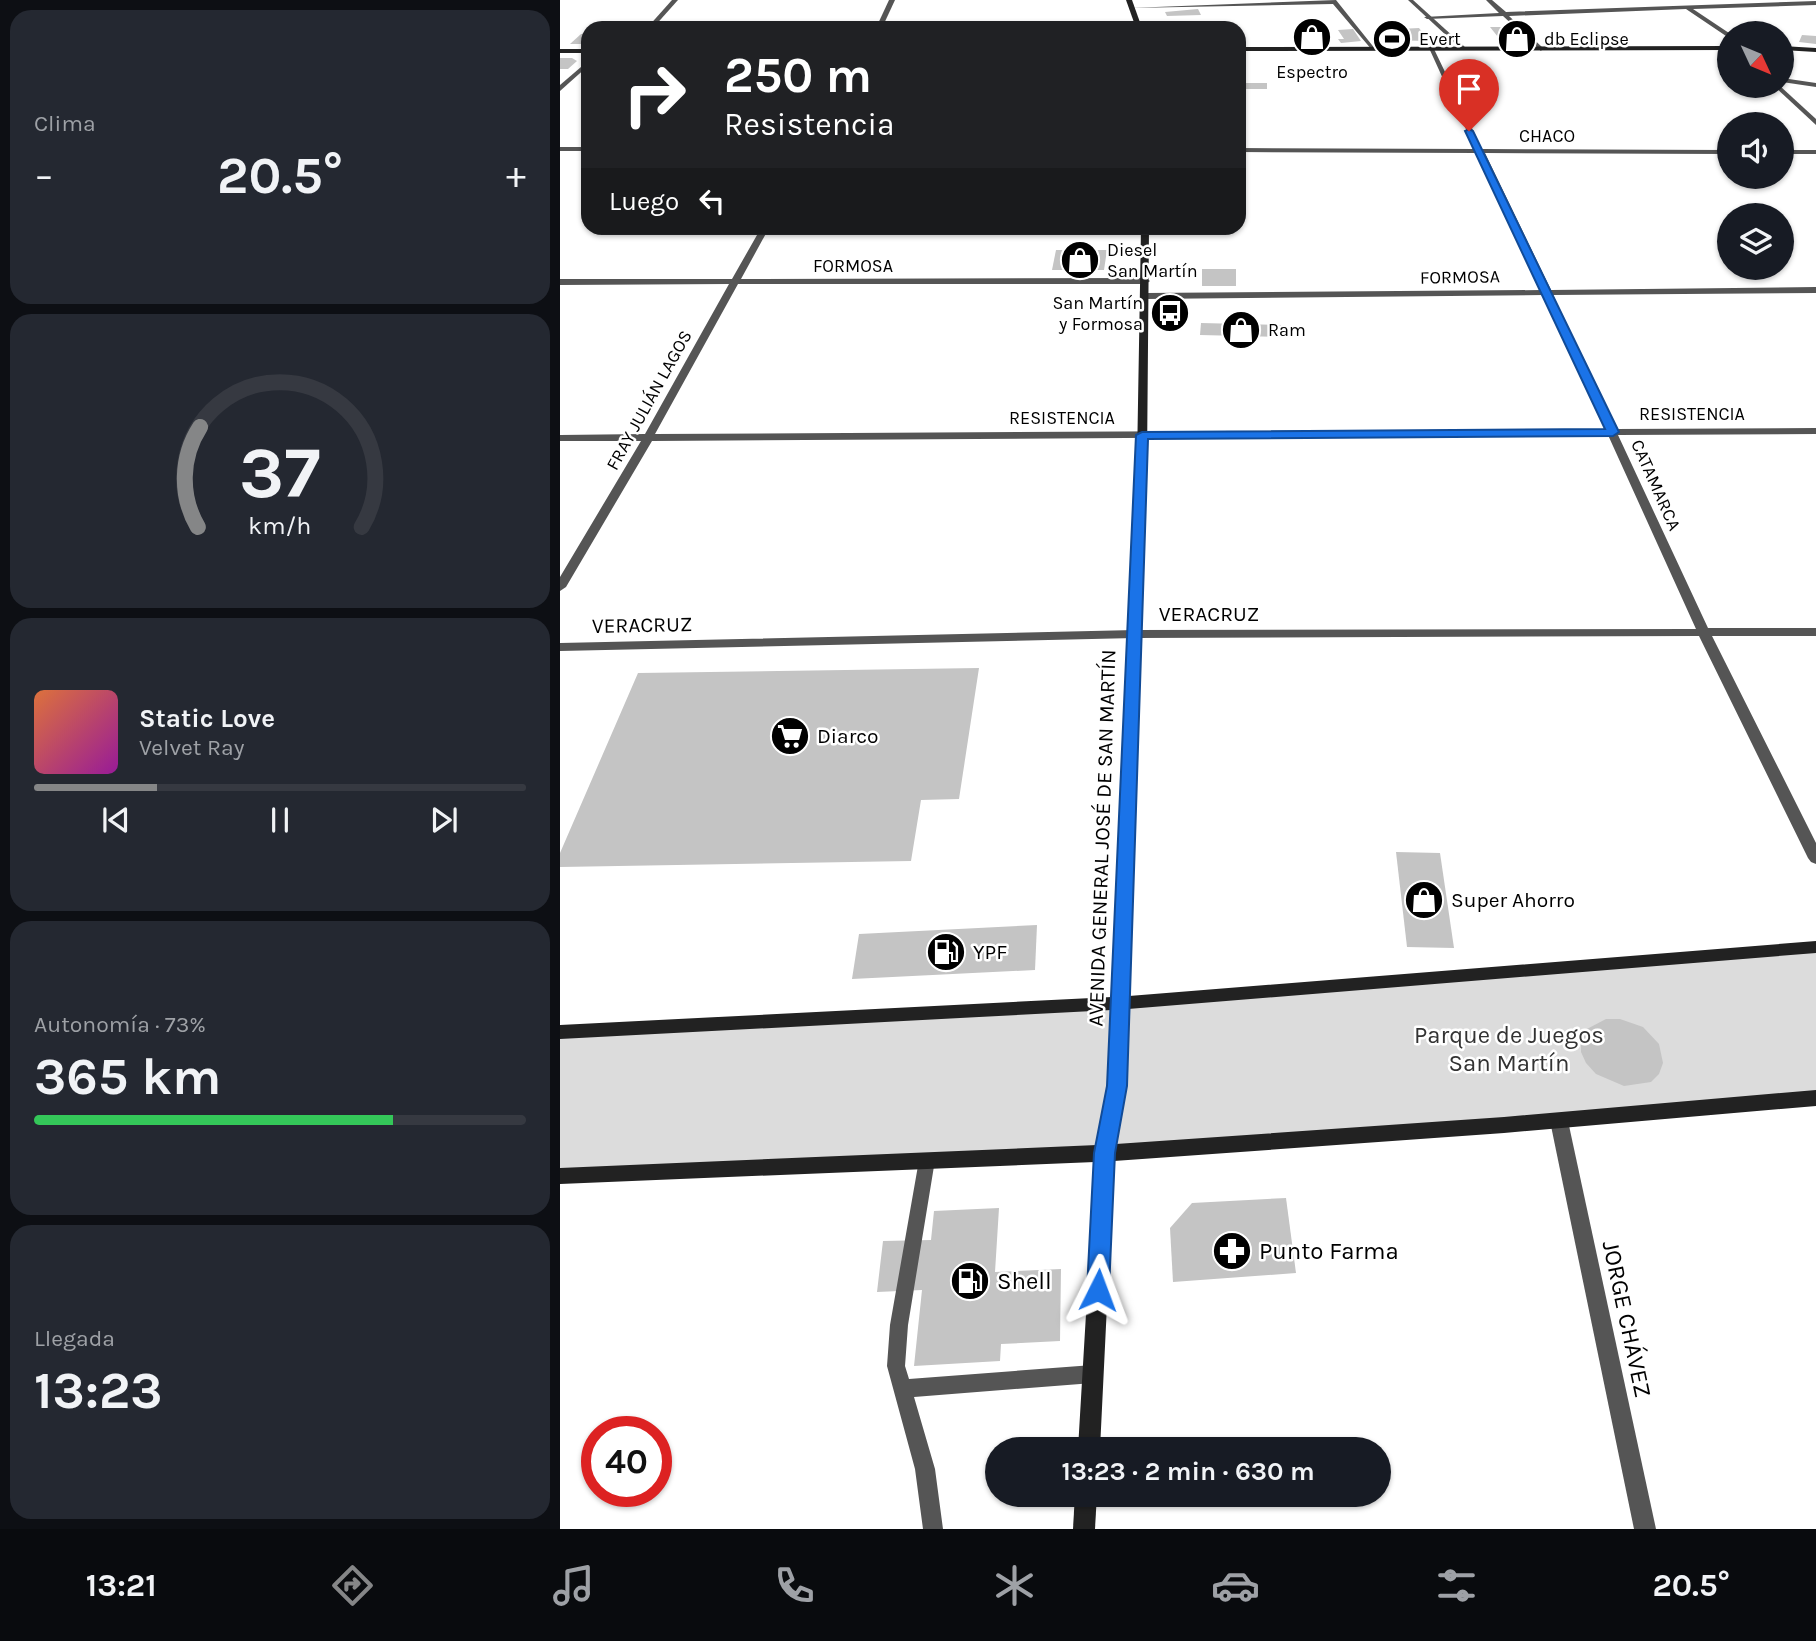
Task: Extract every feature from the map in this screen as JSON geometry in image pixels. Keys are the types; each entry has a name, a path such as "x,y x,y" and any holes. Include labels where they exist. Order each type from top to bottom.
{"main road":[{"path":"1129,0 1137,21"},
{"path":"1246,49 1717,48"},
{"path":"1794,49 1816,50"},
{"path":"560,51 581,51"},
{"name":"AVENIDA GENERAL JOSÉ DE SAN MARTÍN","path":"1090,1437 1105,1153 1117,1086 1142,435 1145,235"},
{"path":"560,1032 1120,1003 1816,947"},
{"path":"560,1176 1105,1153 1559,1121 1816,1098"},
{"path":"1084,1529 1085,1507"}],"street":[{"path":"656,21 674,0"},
{"path":"882,21 892,0"},
{"path":"1489,0 1541,49"},
{"path":"1676,0 1717,28"},
{"path":"1133,8 1334,1 1374,49"},
{"path":"1427,17 1816,3"},
{"name":"CATAMARCA","path":"1431,49 1613,432 1704,633 1816,858"},
{"path":"560,89 581,70"},
{"path":"1794,82 1816,85"},
{"path":"1790,98 1816,123"},
{"path":"560,149 581,149"},
{"name":"CHACO","path":"1246,150 1717,152"},
{"path":"1794,152 1816,152"},
{"name":"FRAY JULIÁN LAGOS","path":"560,587 648,438 761,235"},
{"name":"FORMOSA","path":"560,282 1146,281"},
{"name":"FORMOSA","path":"1146,296 1816,290"},
{"name":"RESISTENCIA","path":"560,438 1816,431"},
{"name":"VERACRUZ","path":"560,647 1135,634 1816,632"},
{"name":"JORGE CHÁVEZ","path":"1559,1121 1645,1529"}],"lane":[{"path":"1410,0 1464,49"},
{"path":"927,1160 900,1325 896,1366 925,1469 933,1529"},
{"path":"902,1389 1093,1374"}],"green space":[{"name":"Parque de Juegos San Martín","path":"1816,947 1816,1098 1504,1125 560,1176 560,1032 1120,1003"}],"building":[{"path":"1198,9 1201,15 1167,16 1165,12"},
{"path":"1490,27 1514,27 1526,40 1502,42"},
{"path":"1419,28 1429,41 1385,40 1379,30"},
{"path":"1353,29 1361,41 1341,43 1338,39 1344,39 1338,30"},
{"name":"Espectro","path":"1302,33 1317,33 1323,41 1308,41"},
{"path":"581,34 581,44 570,44"},
{"path":"1802,35 1816,36 1816,44 1799,42"},
{"path":"560,58 577,61 568,69 560,69"},
{"path":"1246,83 1267,83 1267,89 1246,89"},
{"name":"Diesel San Martín","path":"1056,250 1107,250 1104,270 1052,270"},
{"path":"1202,269 1236,269 1236,286 1202,286"},
{"name":"Ram","path":"1201,323 1283,325 1283,337 1200,335"},
{"name":"Diarco","path":"979,668 959,799 921,800 911,861 560,867 560,853 638,673"},
{"name":"Super Ahorro","path":"1396,852 1440,853 1454,948 1407,947"},
{"name":"YPF","path":"1037,925 1035,970 852,979 859,934"},
{"path":"1606,1019 1620,1019 1643,1027 1659,1044 1663,1063 1659,1074 1651,1082 1624,1086 1596,1074 1586,1063 1581,1052 1581,1040 1585,1030"},
{"name":"Punto Farma","path":"1286,1198 1296,1273 1173,1282 1170,1228 1192,1203"},
{"name":"Shell","path":"999,1208 995,1272 1061,1269 1060,1341 1001,1344 1000,1361 914,1366 922,1290 877,1292 883,1241 931,1240 934,1211"}],"place":[{"name":"Espectro","path":"1312,37"},
{"name":"Evert","path":"1392,39"},
{"name":"db Eclipse","path":"1517,39"},
{"name":"Diesel San Martín","path":"1080,260"},
{"name":"San Martín y Formosa","path":"1170,313"},
{"name":"Ram","path":"1241,330"},
{"name":"Diarco","path":"790,736"},
{"name":"Super Ahorro","path":"1424,900"},
{"name":"YPF","path":"946,952"},
{"name":"Punto Farma","path":"1232,1251"},
{"name":"Shell","path":"970,1281"}],"route":[{"path":"1098,1290 1105,1153 1117,1086 1142,435 1613,432 1469,131"}]}
